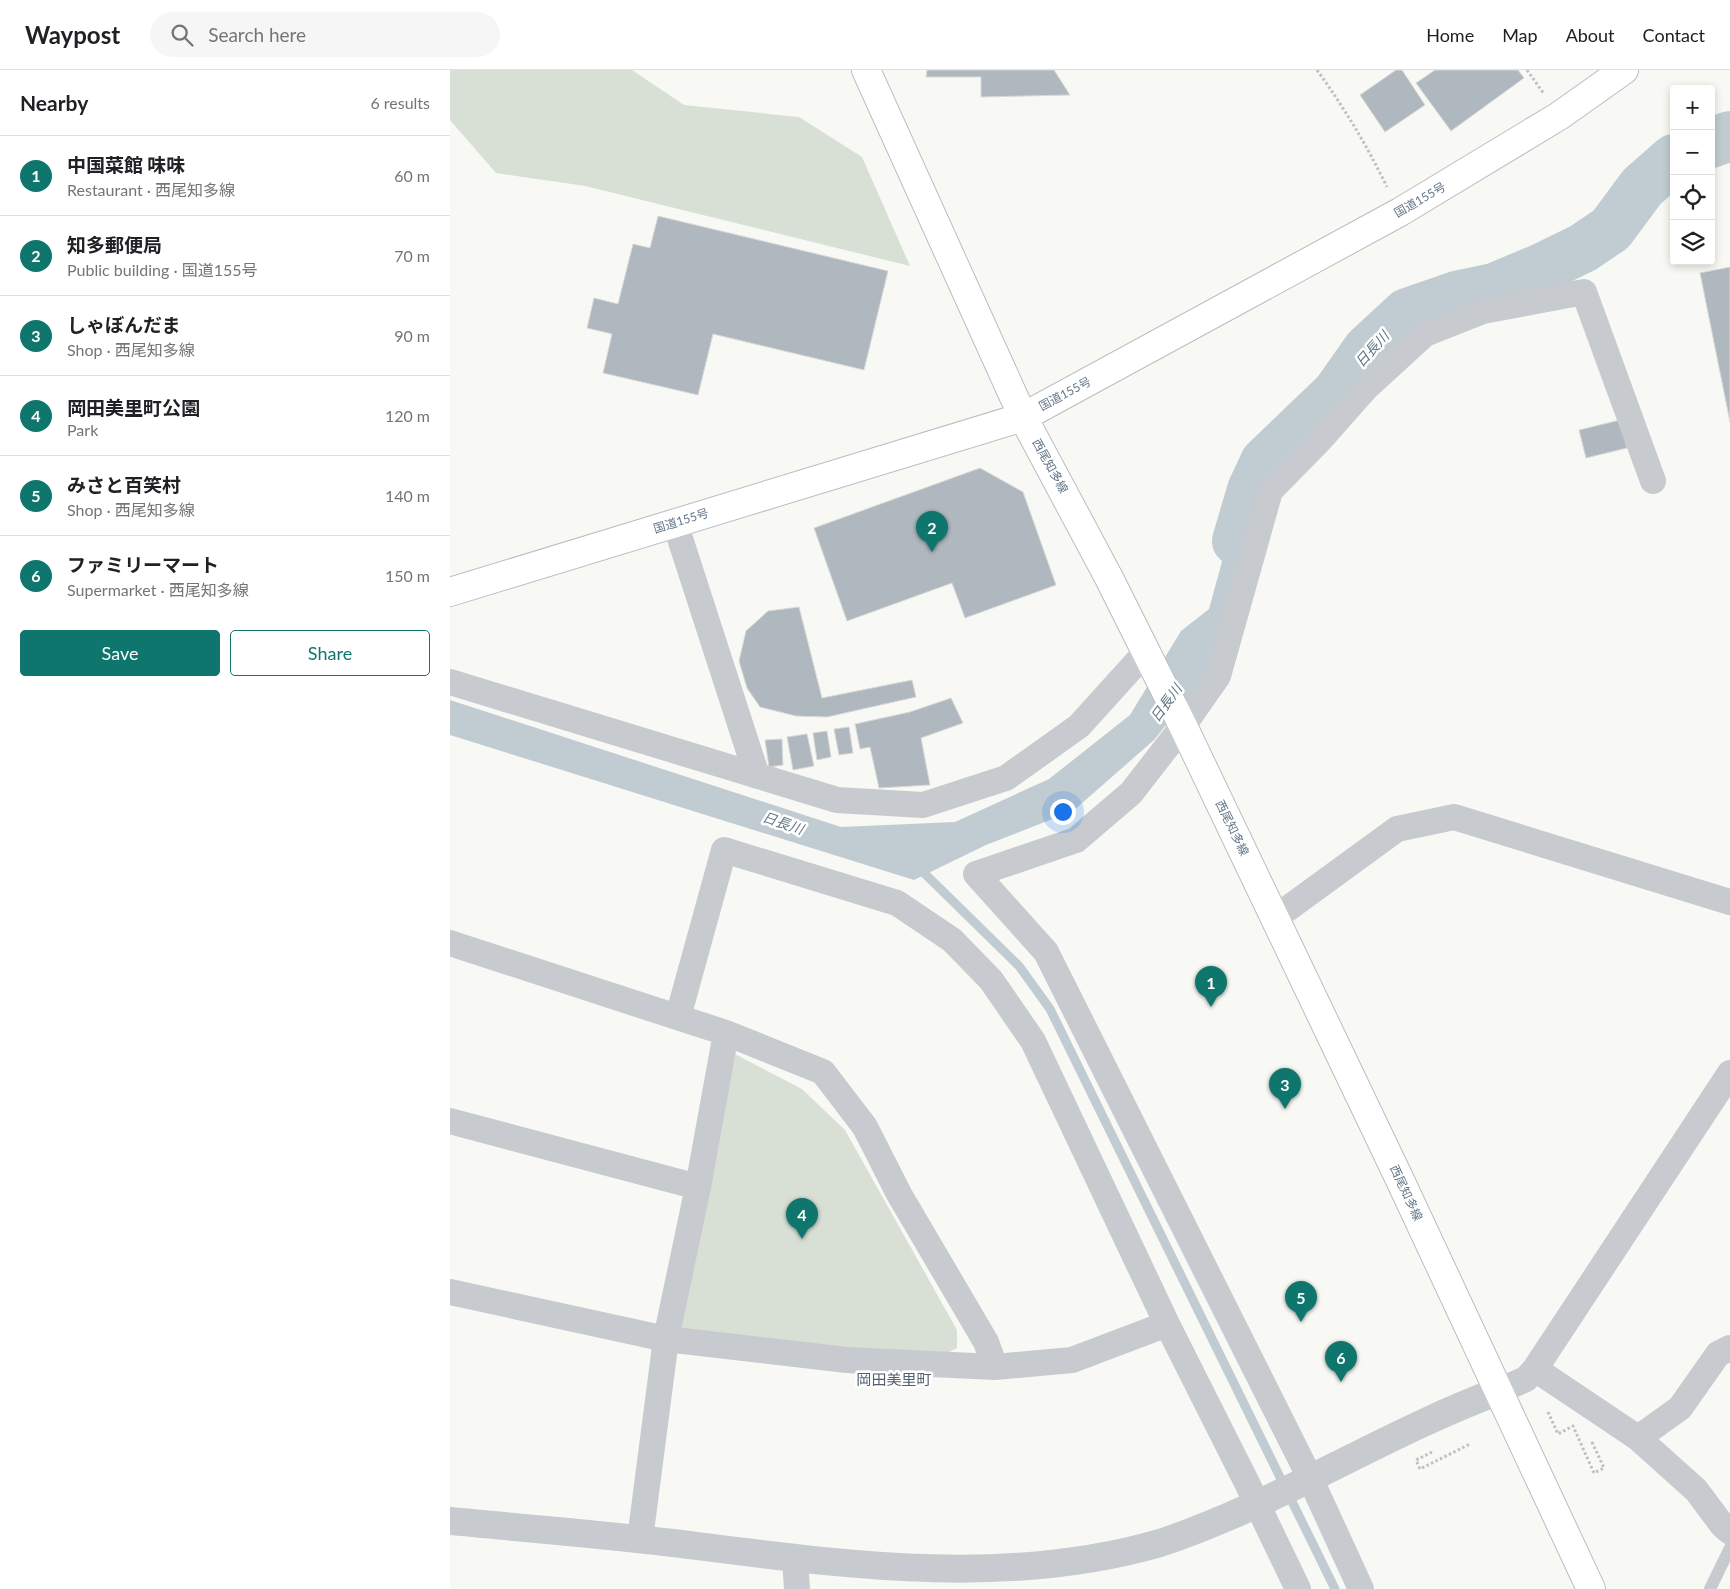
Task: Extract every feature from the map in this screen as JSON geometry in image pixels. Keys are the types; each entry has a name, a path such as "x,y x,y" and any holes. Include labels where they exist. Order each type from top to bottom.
{"main road":[{"name":"西尾知多線","path":"866,70 1023,417 1064,492 1183,725 1591,1589"},
{"name":"国道155号","path":"450,592 1023,417 1400,212 1559,116 1624,70"}],"street":[{"path":"1361,1589 1304,1481 1046,952 976,874 1076,840 1131,793 1218,676 1270,491 1320,440 1366,388 1425,334 1482,311 1584,292 1653,481"},
{"path":"675,523 757,776"},
{"path":"450,682 837,800 923,804 1006,778 1080,726 1146,652"},
{"path":"1275,918 1398,829 1454,817 1730,902"},
{"path":"678,1017 724,850 897,903 952,940 991,980 1033,1041 1167,1324 1261,1502 1298,1589"},
{"path":"450,943 726,1033 823,1072 866,1127 899,1194 986,1342 995,1367"},
{"path":"640,1539 666,1339 698,1187 726,1033"},
{"path":"450,1521 640,1539 795,1559 950,1572 1043,1568 1082,1562 1160,1543 1261,1502 1444,1413 1526,1379 1730,1072"},
{"path":"450,1121 698,1187"},
{"path":"450,1292 666,1339 847,1360 995,1367 1072,1360 1167,1324"},
{"path":"1638,1438 1680,1408 1718,1354 1730,1348"},
{"path":"1535,1368 1638,1438 1696,1490 1723,1526 1730,1532"},
{"path":"795,1559 797,1589"}],"lane":[{"path":"1710,1589 1730,1548"}],"path":[{"path":"1317,70 1365,142 1400,212"},
{"path":"1544,1405 1558,1434 1572,1426 1594,1473 1604,1468"},
{"path":"1433,1452 1416,1460 1420,1469 1470,1444"}],"shaded area":[{"path":"450,70 632,70 684,105 799,117 862,157 910,266 585,186 496,173 450,120"},
{"path":"731,1052 802,1089 845,1130 957,1330 957,1348 937,1358 679,1328"}],"water":[{"path":"1247,471 1263,476 1207,674 1154,740 1073,811 986,845 914,880 450,735 450,700 841,827 955,822 1049,779 1130,715 1181,631 1209,609"}],"building":[{"path":"927,70 1054,70 1070,95 981,97 981,77 926,77"},
{"path":"1396,70 1402,70 1425,105 1385,132 1360,95"},
{"path":"1435,70 1518,70 1524,78 1451,131 1416,83"},
{"path":"658,216 888,271 864,370 713,334 698,395 603,373 612,334 587,328 594,298 618,304 633,244 650,248"},
{"path":"1730,267 1730,422 1700,273"},
{"path":"1620,420 1627,448 1586,458 1579,430"},
{"path":"980,468 1023,492 1056,585 965,618 952,583 847,621 814,528"},
{"path":"799,607 822,698 912,680 916,697 827,717 796,716 760,707 747,688 739,661 746,631 768,611"},
{"path":"951,698 963,723 921,738 930,785 879,788 870,747 860,749 855,724 910,712"},
{"path":"849,727 853,753 839,755 834,729"},
{"path":"827,731 831,757 817,760 813,733"},
{"path":"807,734 814,766 793,770 787,737"},
{"path":"782,739 783,765 769,767 765,740"}],"waterway":[{"name":"日長川","path":"1715,142 1730,136"},
{"name":"日長川","path":"1237,541 1252,490 1265,462 1337,393 1368,349 1407,313 1456,296 1494,288 1583,248 1611,229 1642,187 1670,162"},
{"path":"919,868 1019,966 1050,1009 1335,1589"}],"place":[{"name":"知多郵便局","path":"932,552"},
{"name":"中国菜館 味味","path":"1211,1007"},
{"name":"しゃぼんだま","path":"1285,1109"},
{"name":"岡田美里町公園","path":"802,1239"},
{"name":"みさと百笑村","path":"1301,1322"},
{"name":"ファミリーマート","path":"1341,1382"}],"district":[{"name":"岡田美里町","path":"894,1380"}]}
